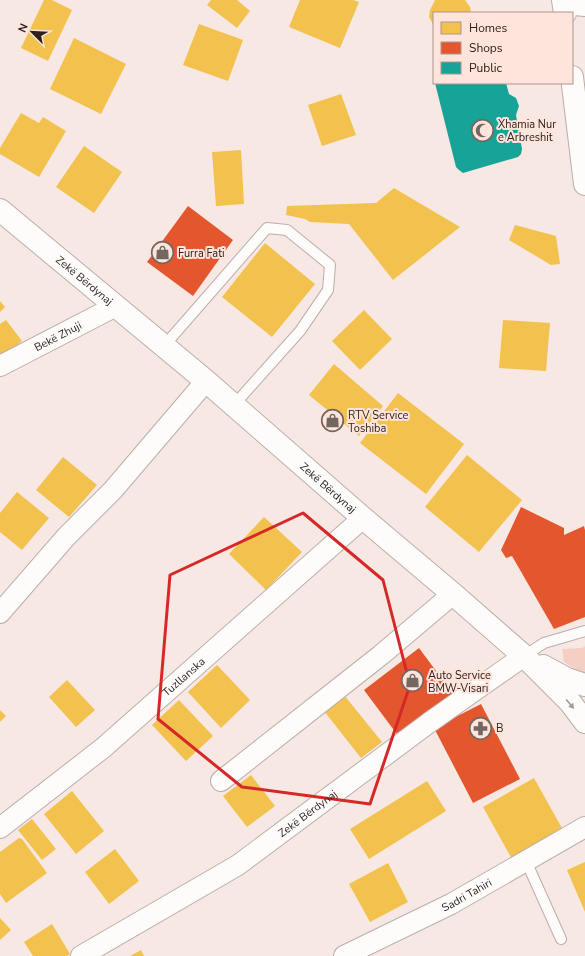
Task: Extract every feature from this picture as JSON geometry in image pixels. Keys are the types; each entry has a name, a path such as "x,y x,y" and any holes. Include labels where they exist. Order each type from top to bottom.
{"main road":[{"path":"573,84 585,184"},
{"name":"Zekë Bërdynaj","path":"0,210 206,381 362,518 524,656 570,702 585,722"},
{"name":"Zekë Bërdynaj","path":"524,656 567,679 585,685"}],"street":[{"name":"Bekë Zhuji","path":"0,366 116,306"},
{"path":"0,613 66,537 113,490 206,381"},
{"name":"Tuzllanska","path":"0,828 103,748 362,518"},
{"path":"221,781 381,655 453,594"},
{"name":"Zekë Bërdynaj","path":"81,956 238,865 430,722 524,656"},
{"name":"Sadri Tahiri","path":"344,956 451,904 585,827"}],"lane":[{"path":"164,346 267,228 287,230 330,265 328,290 300,330 234,406"},
{"path":"524,656 544,643 585,631"},
{"path":"526,861 561,939"}],"highlighted area":[{"path":"303,513 383,580 410,685 370,804 242,787 158,719 170,575"}],"shaded area":[{"path":"585,646 585,675 564,662 562,649 582,648"}],"building: Homes":[{"path":"44,0 52,0 72,10 48,61 21,48"},
{"path":"211,0 237,0 250,11 237,28 207,5"},
{"path":"300,0 353,0 359,2 340,48 289,27"},
{"path":"435,0 465,0 470,7 471,12 433,12 433,24 429,17 430,10"},
{"path":"199,24 243,40 228,81 183,65"},
{"path":"74,38 126,64 101,114 50,89"},
{"path":"341,94 356,135 322,146 308,105"},
{"path":"21,113 39,123 43,117 66,131 39,177 0,154 0,148"},
{"path":"84,146 122,172 94,213 56,187"},
{"path":"241,150 244,204 216,206 212,152"},
{"path":"394,188 460,227 393,280 349,224 310,222 305,219 286,215 287,206 376,203"},
{"path":"515,225 556,236 560,264 551,265 509,240"},
{"path":"265,243 315,284 272,337 222,297"},
{"path":"0,301 5,307 0,312"},
{"path":"364,310 392,339 360,370 332,341"},
{"path":"6,320 22,341 0,358 0,324"},
{"path":"503,320 550,323 546,371 499,368"},
{"path":"334,364 383,406 359,436 309,395"},
{"path":"398,393 464,444 426,494 360,443"},
{"path":"467,455 522,500 479,552 425,507"},
{"path":"63,457 97,485 69,517 36,490"},
{"path":"17,492 49,518 22,550 0,532 0,513"},
{"path":"264,517 302,552 266,590 229,554"},
{"path":"217,665 250,700 221,728 188,692"},
{"path":"67,680 95,710 76,727 49,697"},
{"path":"344,695 382,742 361,758 324,711"},
{"path":"179,700 213,736 186,761 152,725"},
{"path":"0,710 6,716 0,722"},
{"path":"251,775 275,806 247,827 223,796"},
{"path":"534,778 563,830 512,859 483,807"},
{"path":"427,781 446,811 369,859 350,829"},
{"path":"72,791 104,831 76,854 44,814"},
{"path":"32,819 56,849 42,860 18,830"},
{"path":"19,838 22,839 47,873 6,903 0,894 0,852"},
{"path":"115,849 139,881 109,904 85,872"},
{"path":"585,862 585,912 567,870"},
{"path":"388,863 408,902 370,922 349,884"},
{"path":"0,918 11,930 0,940"},
{"path":"52,924 70,954 67,956 33,956 24,942"},
{"path":"141,950 144,956 130,956"}],"building: Shops":[{"path":"188,206 233,240 193,296 147,262"},
{"path":"521,507 564,528 564,535 584,526 585,617 554,629 512,556 506,558 501,550"},
{"path":"419,648 454,695 399,737 364,690"},
{"path":"481,704 520,779 473,803 434,728"}],"building: Public":[{"name":"Xhamia Nur e Arbreshit","path":"435,84 506,84 509,94 516,98 519,106 516,115 522,149 521,154 518,157 463,173 456,167"}],"place":[{"name":"Xhamia Nur e Arbreshit","path":"483,130"},
{"name":"Furra Fati","path":"163,253"},
{"name":"RTV Service Toshiba","path":"333,421"},
{"name":"Auto Service BMW-Visari","path":"412,681"},
{"name":"B","path":"481,728"}]}
